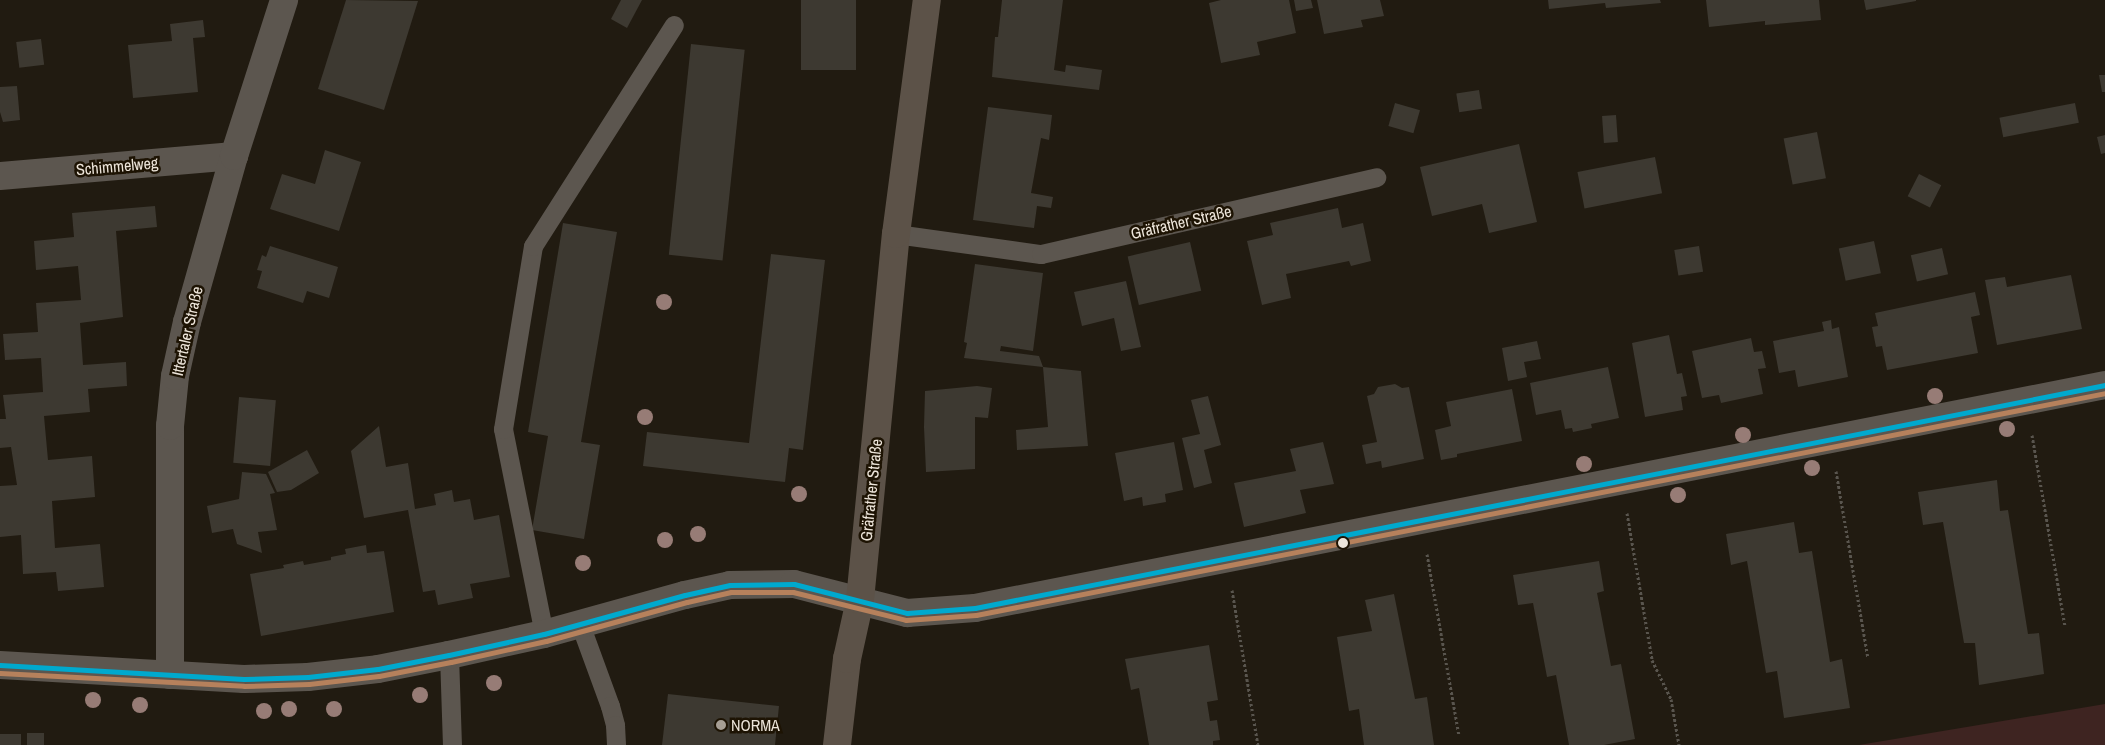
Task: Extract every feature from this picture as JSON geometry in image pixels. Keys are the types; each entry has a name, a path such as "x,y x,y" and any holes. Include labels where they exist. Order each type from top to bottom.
{"main road":[{"name":"Gräfrather Straße","path":"837,745 846,659 860,600 896,234 927,0"}],"street":[{"name":"Ittertaler Straße","path":"170,675 170,426 175,376 187,322 234,156 284,0"},
{"name":"Schimmelweg","path":"0,176 234,156"},
{"path":"0,665 244,679 308,677 378,669 449,655 544,634 730,585 794,584 907,613 939,612 984,606 1227,560 2105,385"}],"lane":[{"path":"544,634 504,429 533,246 674,25"},
{"name":"Gräfrather Straße","path":"896,234 1041,254 1376,177"},
{"path":"580,624 610,706 615,724 616,745"},
{"path":"449,655 452,745"}],"path":[{"path":"2026,402 2065,626"},
{"path":"1831,440 1868,658"},
{"path":"1622,481 1652,660 1670,699 1679,745"},
{"path":"1421,521 1458,735"},
{"path":"1227,560 1258,745"}],"shaded area":[{"path":"2105,704 2105,745 1859,745"}],"building":[{"path":"346,0 418,1 384,110 318,89"},
{"path":"621,0 642,0 627,28 611,19"},
{"path":"801,0 856,0 856,70 801,70"},
{"path":"1002,0 1063,0 1054,70 1065,72 1066,65 1102,70 1099,90 992,77 995,37 998,37"},
{"path":"1221,0 1289,0 1296,33 1257,42 1260,55 1221,63 1209,3"},
{"path":"1294,0 1311,0 1313,8 1296,11"},
{"path":"1317,0 1380,0 1384,16 1361,20 1363,27 1324,34"},
{"path":"1548,0 1660,0 1661,3 1606,8 1605,3 1549,9"},
{"path":"1706,0 1819,0 1821,20 1765,25 1765,21 1709,27"},
{"path":"1864,0 1916,0 1916,1 1866,10"},
{"path":"203,20 205,37 193,38 198,92 133,98 128,45 172,41 170,24"},
{"path":"41,39 44,65 19,68 16,42"},
{"path":"691,44 745,50 723,260 669,255"},
{"path":"2099,75 2105,75 2105,92 2102,92"},
{"path":"17,86 20,120 3,122 0,112 0,87"},
{"path":"1479,90 1482,109 1459,112 1456,94"},
{"path":"1395,103 1420,110 1413,133 1388,126"},
{"path":"2075,103 2079,123 2003,137 1999,118"},
{"path":"988,107 1052,115 1049,140 1041,138 1031,193 1053,197 1051,208 1037,206 1034,228 973,220"},
{"path":"1616,115 1618,142 1604,143 1602,116"},
{"path":"1817,132 1826,178 1793,185 1784,138"},
{"path":"2105,135 2105,153 2101,154 2097,137"},
{"path":"1519,144 1537,222 1489,233 1482,204 1432,216 1420,167"},
{"path":"325,150 361,162 339,231 270,209 282,174 315,184"},
{"path":"1655,157 1662,193 1585,208 1577,172"},
{"path":"1919,174 1941,185 1930,208 1908,196"},
{"path":"155,206 157,227 116,231 123,317 80,323 83,365 126,362 127,386 88,389 90,412 44,416 48,460 92,456 95,497 52,501 55,548 100,544 104,587 58,591 56,572 23,574 21,535 0,537 0,486 17,485 11,447 0,448 0,419 6,419 3,395 43,392 41,358 5,360 3,334 38,332 36,303 81,300 78,266 36,270 34,241 74,237 72,213"},
{"path":"1338,208 1342,228 1363,223 1371,261 1351,266 1349,261 1286,274 1291,298 1262,305 1247,241 1273,235 1270,223"},
{"path":"563,223 617,232 581,442 600,445 584,539 532,530 548,436 528,432"},
{"path":"1874,241 1881,273 1846,281 1839,248"},
{"path":"1190,242 1201,291 1139,305 1128,256"},
{"path":"270,246 338,267 329,298 307,291 303,303 257,288 262,271 257,270 262,255 266,257"},
{"path":"1699,246 1703,272 1678,276 1674,250"},
{"path":"1942,248 1948,274 1917,282 1911,255"},
{"path":"771,254 825,260 803,450 789,448 785,482 643,466 647,432 749,443"},
{"path":"975,264 1043,273 1033,351 1001,346 1000,351 1039,356 1043,367 964,358 967,343 964,342"},
{"path":"2071,275 2082,329 1997,345 1985,280 2005,277 2007,287"},
{"path":"1126,281 1141,347 1121,351 1114,318 1082,326 1074,292"},
{"path":"1975,292 1980,315 1971,317 1978,353 1887,370 1882,346 1876,347 1872,327 1878,326 1875,313"},
{"path":"1831,320 1832,329 1839,327 1848,377 1798,387 1795,370 1779,373 1773,341 1824,331 1822,322"},
{"path":"1669,335 1677,374 1682,373 1687,396 1681,397 1683,410 1645,417 1632,343"},
{"path":"1751,338 1754,352 1762,351 1766,368 1758,369 1763,394 1721,403 1719,395 1702,398 1692,351"},
{"path":"1537,341 1541,359 1524,362 1527,377 1508,381 1502,348"},
{"path":"1043,367 1081,371 1088,446 1017,450 1016,430 1048,427"},
{"path":"1608,367 1619,418 1591,424 1592,428 1573,432 1572,428 1565,429 1561,410 1536,415 1530,383"},
{"path":"1395,384 1402,388 1409,387 1424,459 1382,468 1381,461 1366,464 1362,445 1377,442 1367,396 1374,394 1378,387"},
{"path":"977,386 992,388 988,418 975,417 975,469 926,472 925,391"},
{"path":"1512,389 1522,441 1457,454 1457,457 1441,460 1435,430 1451,426 1446,402"},
{"path":"1208,396 1221,445 1204,450 1212,483 1194,488 1182,438 1200,434 1191,400"},
{"path":"239,397 276,400 270,466 233,463"},
{"path":"379,426 386,467 408,463 415,509 436,505 434,494 452,490 454,502 470,499 474,520 499,515 510,577 470,584 473,598 438,605 435,590 423,592 408,510 364,518 351,451"},
{"path":"1174,442 1183,490 1165,494 1166,502 1143,506 1142,497 1124,501 1115,453"},
{"path":"1323,442 1334,484 1300,490 1306,513 1244,527 1234,483 1296,471 1290,449"},
{"path":"307,450 319,473 291,490 277,492 268,472"},
{"path":"242,472 266,474 275,493 270,494 277,530 258,532 262,553 237,544 233,529 212,533 207,506 239,499"},
{"path":"1997,480 2000,511 2008,510 2028,634 2039,633 2044,674 1979,685 1975,643 1964,643 1943,522 1923,525 1918,492"},
{"path":"1794,522 1799,553 1812,551 1830,662 1842,659 1850,708 1784,718 1777,671 1766,673 1747,561 1731,565 1726,534"},
{"path":"366,545 367,553 384,551 394,612 261,636 250,574 284,568 283,565 303,561 304,565 331,560 331,557 346,554 345,549"},
{"path":"1599,561 1604,591 1597,593 1611,666 1621,664 1635,739 1604,745 1569,745 1556,675 1547,677 1533,603 1518,605 1513,575"},
{"path":"1394,594 1415,699 1427,697 1434,745 1364,745 1359,709 1349,711 1337,637 1372,631 1365,600"},
{"path":"1209,645 1218,700 1207,702 1210,721 1217,720 1220,740 1213,741 1213,745 1149,745 1139,688 1131,690 1125,659"},
{"name":"NORMA","path":"668,694 779,706 775,745 662,745"},
{"path":"27,733 44,733 44,745 27,745"},
{"path":"0,734 21,734 21,745 0,745"}],"transit line":[{"path":"0,665 244,679 308,677 378,669 449,655 544,634 685,595 730,585 794,584 907,613 975,608 2105,385"},
{"path":"0,673 244,686 309,684 379,676 451,662 546,641 687,602 731,592 793,592 906,620 976,615 2105,393"}],"place":[{"name":"NORMA","path":"721,725"}]}
